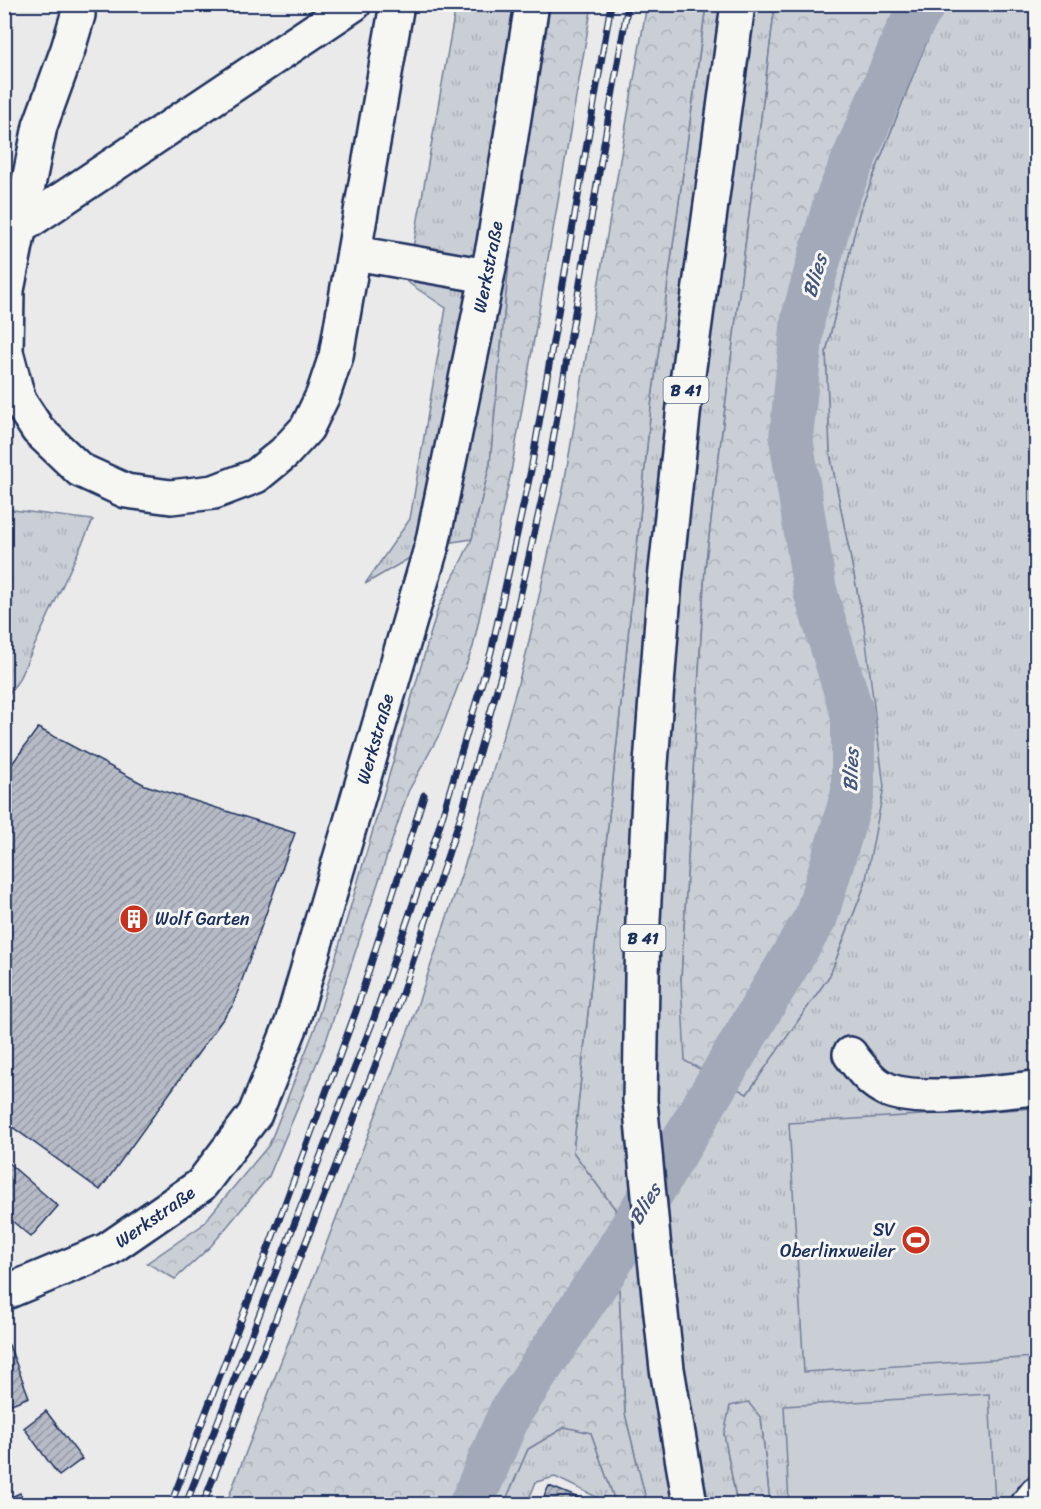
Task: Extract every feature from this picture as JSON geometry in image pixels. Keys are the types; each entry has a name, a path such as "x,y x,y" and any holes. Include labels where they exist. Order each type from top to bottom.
{"main road":[{"path":"78,4 78,15 68,49 40,126 7,290 6,352 19,401 38,430 80,470 126,491 171,497 214,492 256,476 284,453 307,428 323,395 336,356 397,4"},
{"path":"19,228 354,4"},
{"name":"Werkstraße","path":"4,1293 107,1250 201,1185 255,1114 292,1023 432,544 494,243 532,4"},
{"name":"B 41","path":"690,1504 667,1369 640,1100 643,920 649,789 665,580 685,397 738,4"},
{"path":"355,253 487,276"},
{"path":"850,1054 870,1078 882,1088 904,1095 947,1095 1036,1088"},
{"path":"1029,1504 1036,1494"}],"green space":[{"path":"647,4 706,5 651,406 573,1152 615,1209 625,1414 647,1504 616,1504 591,1433 565,1427 528,1449 504,1504 226,1504 412,1021 473,840 525,659 564,484"},
{"path":"456,5 550,5 517,178 490,464 472,539 432,545 365,584 410,519 446,308 407,282"},
{"path":"550,5 592,5 511,472 473,647 440,733 408,792 326,1041 269,1176 211,1246 175,1279 147,1263 201,1226 269,1145 315,1028 438,608 472,539 490,464 517,178"},
{"path":"706,5 775,5 705,569 681,980 747,1094 830,975 865,884 864,626 830,454 826,352 859,213 919,60 936,20 946,5 1022,5 1036,10 1036,1504 770,1504 761,1418 724,1433 737,1504 647,1504 625,1414 615,1209 573,1152 651,406"},
{"path":"775,5 946,5 936,20 919,60 859,213 826,352 830,454 864,626 884,787 865,884 830,975 747,1094 685,1061 681,980 705,569"},
{"path":"5,509 93,520 18,681 5,699"},
{"name":"SV Oberlinxweiler","path":"1036,1108 1036,1357 804,1372 789,1123"},
{"path":"989,1394 995,1504 789,1504 784,1406"},
{"path":"748,1402 761,1418 770,1504 737,1504 724,1434 730,1406"},
{"path":"565,1427 591,1432 616,1504 604,1504 603,1500 555,1477 536,1482 527,1504 504,1504 528,1449"}],"building":[{"name":"Wolf Garten","path":"38,728 145,785 295,833 233,1005 100,1190 4,1121 4,775"},
{"path":"6,1161 58,1206 31,1237 4,1214 4,1163"},
{"path":"9,1345 29,1397 4,1407 4,1347"},
{"path":"46,1411 82,1459 59,1476 24,1428"},
{"path":"549,1486 593,1504 541,1503"},
{"path":"20,1493 26,1504 4,1504 4,1500"}],"waterway":[{"name":"Blies","path":"471,1504 510,1413 610,1263 816,917 853,793 853,716 815,591 791,438 803,318 834,206 906,34 924,4"}],"railway":[{"path":"186,1504 374,1018 437,834 491,652 531,470 611,4"},
{"path":"203,1504 395,1015 462,812 507,654 546,481 628,4"},
{"path":"171,1504 356,1011 424,795"}],"place":[{"name":"Wolf Garten","path":"134,919"},
{"name":"SV Oberlinxweiler","path":"916,1240"}]}
